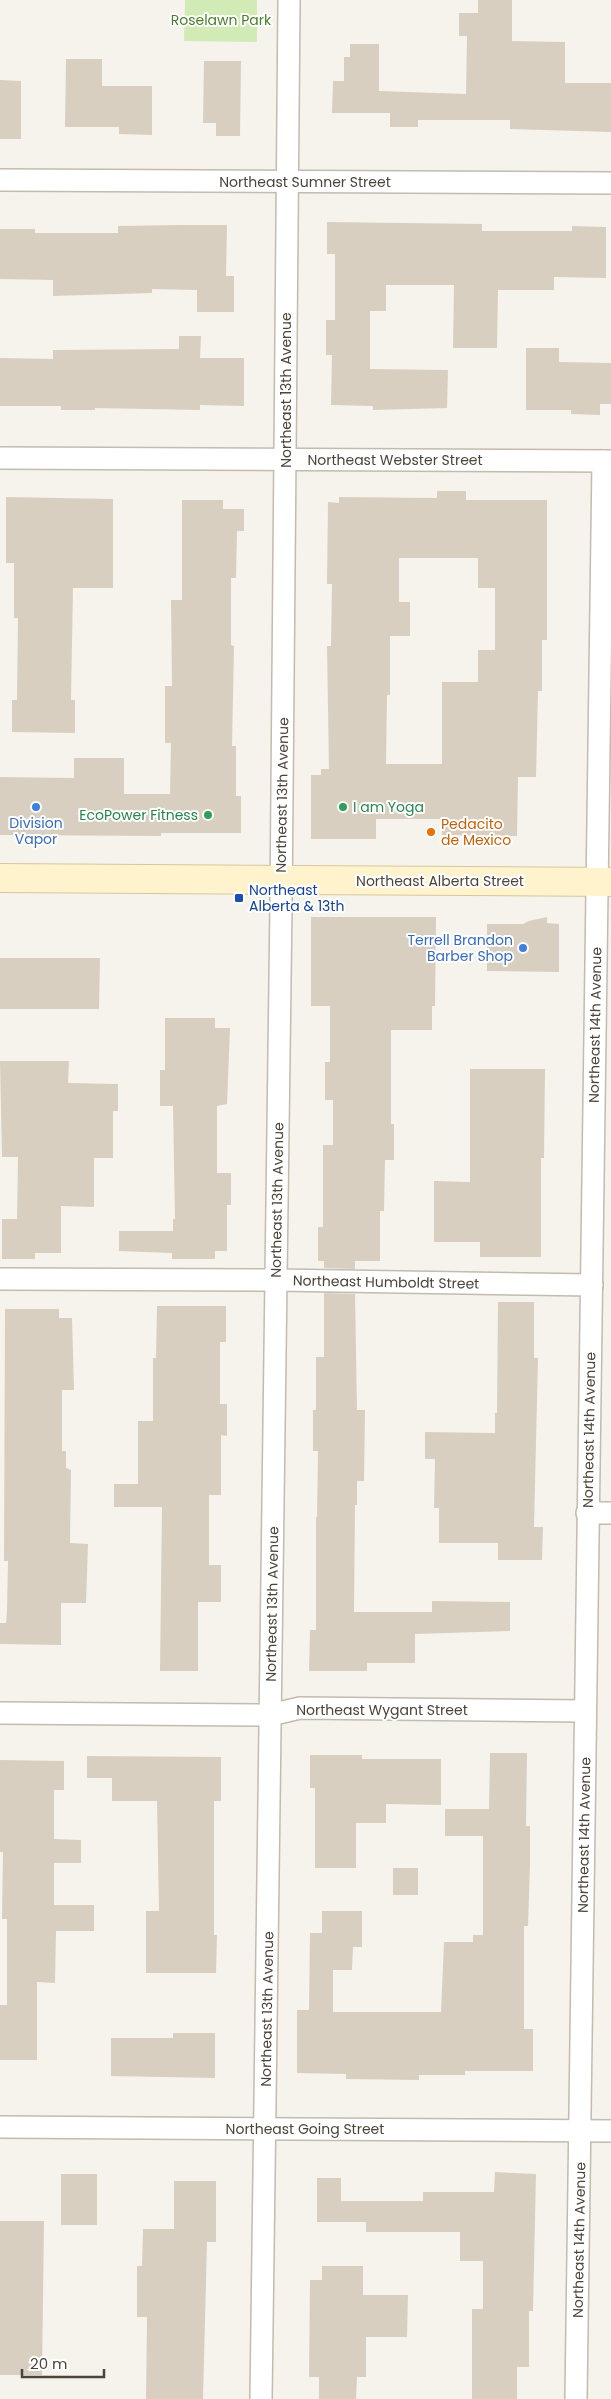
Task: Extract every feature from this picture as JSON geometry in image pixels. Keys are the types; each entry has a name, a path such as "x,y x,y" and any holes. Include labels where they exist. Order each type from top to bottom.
{"street":[{"name":"Northeast 13th Avenue","path":"261,2399 281,880 289,0"},
{"name":"Northeast Sumner Street","path":"0,180 611,183"},
{"name":"Northeast Webster Street","path":"0,458 607,461"},
{"name":"Northeast 14th Avenue","path":"576,2399 581,2130 587,1513 604,882 607,461"},
{"name":"Northeast Alberta Street","path":"0,878 604,882"},
{"name":"Northeast Humboldt Street","path":"0,1280 276,1280 592,1285"},
{"path":"587,1513 611,1513"},
{"name":"Northeast Wygant Street","path":"0,1713 270,1715 300,1708 585,1711"},
{"name":"Northeast Going Street","path":"0,2127 611,2130"}],"green space":[{"name":"Roselawn Park","path":"185,0 257,0 257,42 184,41"}],"building":[{"path":"478,0 512,0 512,41 565,42 565,83 611,83 611,132 510,129 510,120 418,120 418,127 390,127 390,113 332,113 333,81 344,81 344,57 350,57 350,44 379,44 379,91 466,94 467,36 459,36 459,13 478,13"},
{"path":"66,59 102,59 102,86 152,86 152,135 119,134 119,127 65,127"},
{"path":"204,61 241,61 240,136 216,136 216,123 203,123"},
{"path":"0,80 21,81 21,139 0,139"},
{"path":"327,222 482,224 482,231 572,231 572,226 606,227 606,278 554,277 554,290 498,290 497,348 453,348 454,285 386,285 386,311 370,311 370,369 448,370 447,408 373,410 373,406 331,405 332,355 326,355 326,320 335,320 335,254 327,254"},
{"path":"227,225 226,276 234,276 234,312 197,312 197,290 152,289 152,293 53,296 53,280 0,279 0,229 35,229 35,233 118,233 118,226"},
{"path":"179,336 201,336 200,358 244,358 244,406 200,405 200,410 95,408 95,410 61,410 61,406 0,406 0,358 53,359 53,350 179,349"},
{"path":"526,348 559,348 559,362 611,363 611,404 600,404 600,415 571,414 571,410 526,410"},
{"path":"437,491 466,491 466,500 547,500 547,640 542,640 542,691 538,691 536,777 518,777 517,836 442,835 442,819 376,819 376,839 311,839 311,775 321,775 321,769 329,769 327,646 331,646 332,584 327,584 328,502 339,503 339,497 437,498","holes":["399,558 478,558 478,588 495,588 495,650 478,650 478,682 442,682 442,764 386,764 387,695 390,695 390,636 410,636 410,602 399,602"]},
{"path":"6,497 113,499 113,588 73,588 71,700 75,700 75,733 12,732 12,700 17,700 18,618 14,618 14,563 6,563"},
{"path":"182,500 223,500 223,509 244,509 244,531 237,531 236,578 231,578 231,645 234,646 232,746 236,746 236,796 241,796 241,833 161,833 161,836 0,835 0,777 74,778 74,758 124,758 124,794 170,794 171,743 165,743 165,686 172,686 171,600 182,600"},
{"path":"311,917 436,917 435,1006 432,1006 432,1030 391,1030 391,1124 394,1124 394,1160 385,1160 384,1211 380,1211 380,1261 355,1261 355,1269 324,1268 324,1261 318,1261 318,1227 323,1227 323,1145 333,1145 333,1100 325,1100 325,1062 330,1062 330,1006 311,1006"},
{"name":"Terrell Brandon Barber Shop","path":"547,917 547,923 559,924 559,972 487,971 487,924 523,924"},
{"path":"0,958 100,958 99,1009 0,1009"},
{"path":"165,1018 215,1018 215,1028 230,1028 227,1104 217,1106 217,1173 231,1173 231,1205 227,1205 227,1251 215,1251 215,1259 172,1259 172,1253 119,1251 119,1231 173,1231 173,1219 175,1219 173,1106 160,1106 160,1070 165,1070"},
{"path":"0,1061 69,1061 68,1083 118,1084 118,1111 113,1111 113,1158 94,1158 94,1207 61,1206 61,1253 35,1253 35,1259 2,1259 2,1219 17,1219 18,1157 2,1157"},
{"path":"470,1069 545,1069 544,1158 541,1158 541,1257 480,1257 480,1242 434,1242 434,1181 470,1182"},
{"path":"324,1293 355,1294 357,1410 365,1410 364,1481 357,1481 357,1505 355,1505 354,1612 432,1612 432,1601 510,1602 510,1631 415,1634 415,1663 367,1663 367,1671 309,1671 310,1630 316,1630 318,1451 313,1451 313,1410 316,1410 316,1357 324,1357"},
{"path":"498,1302 534,1302 534,1358 538,1358 534,1527 543,1527 542,1560 498,1560 498,1543 439,1543 439,1508 434,1508 435,1459 425,1459 425,1432 495,1433 495,1413 497,1413"},
{"path":"157,1306 226,1306 226,1342 220,1342 220,1404 227,1404 227,1436 221,1435 221,1495 209,1495 209,1565 221,1565 221,1602 198,1602 198,1671 160,1671 162,1507 114,1507 114,1484 138,1484 138,1421 153,1421 153,1358 156,1358"},
{"path":"5,1309 59,1309 59,1318 72,1318 74,1390 62,1390 62,1451 66,1451 66,1468 71,1470 70,1543 88,1544 86,1603 61,1603 61,1645 0,1644 0,1623 6,1623 8,1561 4,1561"},
{"path":"490,1753 527,1753 526,1826 530,1826 530,1864 528,1926 524,1926 524,2029 533,2029 533,2071 465,2071 465,2075 419,2075 419,2080 346,2079 346,2074 297,2073 297,2010 309,2010 310,1933 322,1933 322,1911 362,1911 362,1947 353,1947 352,1970 333,1970 333,2012 441,2012 444,1942 473,1942 473,1935 483,1935 483,1836 445,1836 445,1809 489,1809"},
{"path":"310,1755 362,1755 362,1759 441,1759 441,1805 386,1804 386,1823 356,1823 356,1868 315,1868 315,1788 310,1788"},
{"path":"87,1756 221,1757 221,1801 214,1801 214,1935 217,1935 216,1973 146,1973 146,1911 159,1911 157,1801 112,1801 112,1778 87,1778"},
{"path":"0,1760 64,1761 64,1790 54,1790 54,1839 81,1840 81,1863 54,1863 54,1905 94,1905 94,1931 56,1931 55,1983 37,1982 37,2060 0,2060 0,2005 7,2005 7,1919 2,1919 3,1852 0,1852"},
{"path":"393,1868 418,1868 418,1895 393,1895"},
{"path":"173,2033 215,2033 215,2078 111,2076 111,2038 173,2038"},
{"path":"495,2172 536,2174 533,2311 529,2311 529,2367 517,2367 517,2399 472,2399 472,2309 483,2309 483,2261 460,2261 460,2232 366,2232 366,2222 317,2222 317,2178 341,2178 341,2201 423,2201 423,2192 494,2192"},
{"path":"61,2174 97,2174 97,2225 61,2225"},
{"path":"174,2181 216,2181 216,2242 207,2242 203,2399 146,2399 147,2317 137,2317 137,2266 142,2266 143,2229 174,2229"},
{"path":"0,2221 44,2221 42,2375 0,2375"},
{"path":"322,2266 363,2266 363,2295 408,2295 407,2337 366,2337 366,2377 357,2377 356,2399 319,2399 319,2377 309,2377 310,2280 322,2280"}],"place":[{"name":"Division Vapor","path":"36,807"},
{"name":"I am Yoga","path":"343,807"},
{"name":"EcoPower Fitness","path":"208,815"},
{"name":"Pedacito de Mexico","path":"431,832"},
{"name":"Northeast Alberta & 13th","path":"239,898"},
{"name":"Terrell Brandon Barber Shop","path":"523,948"}]}
